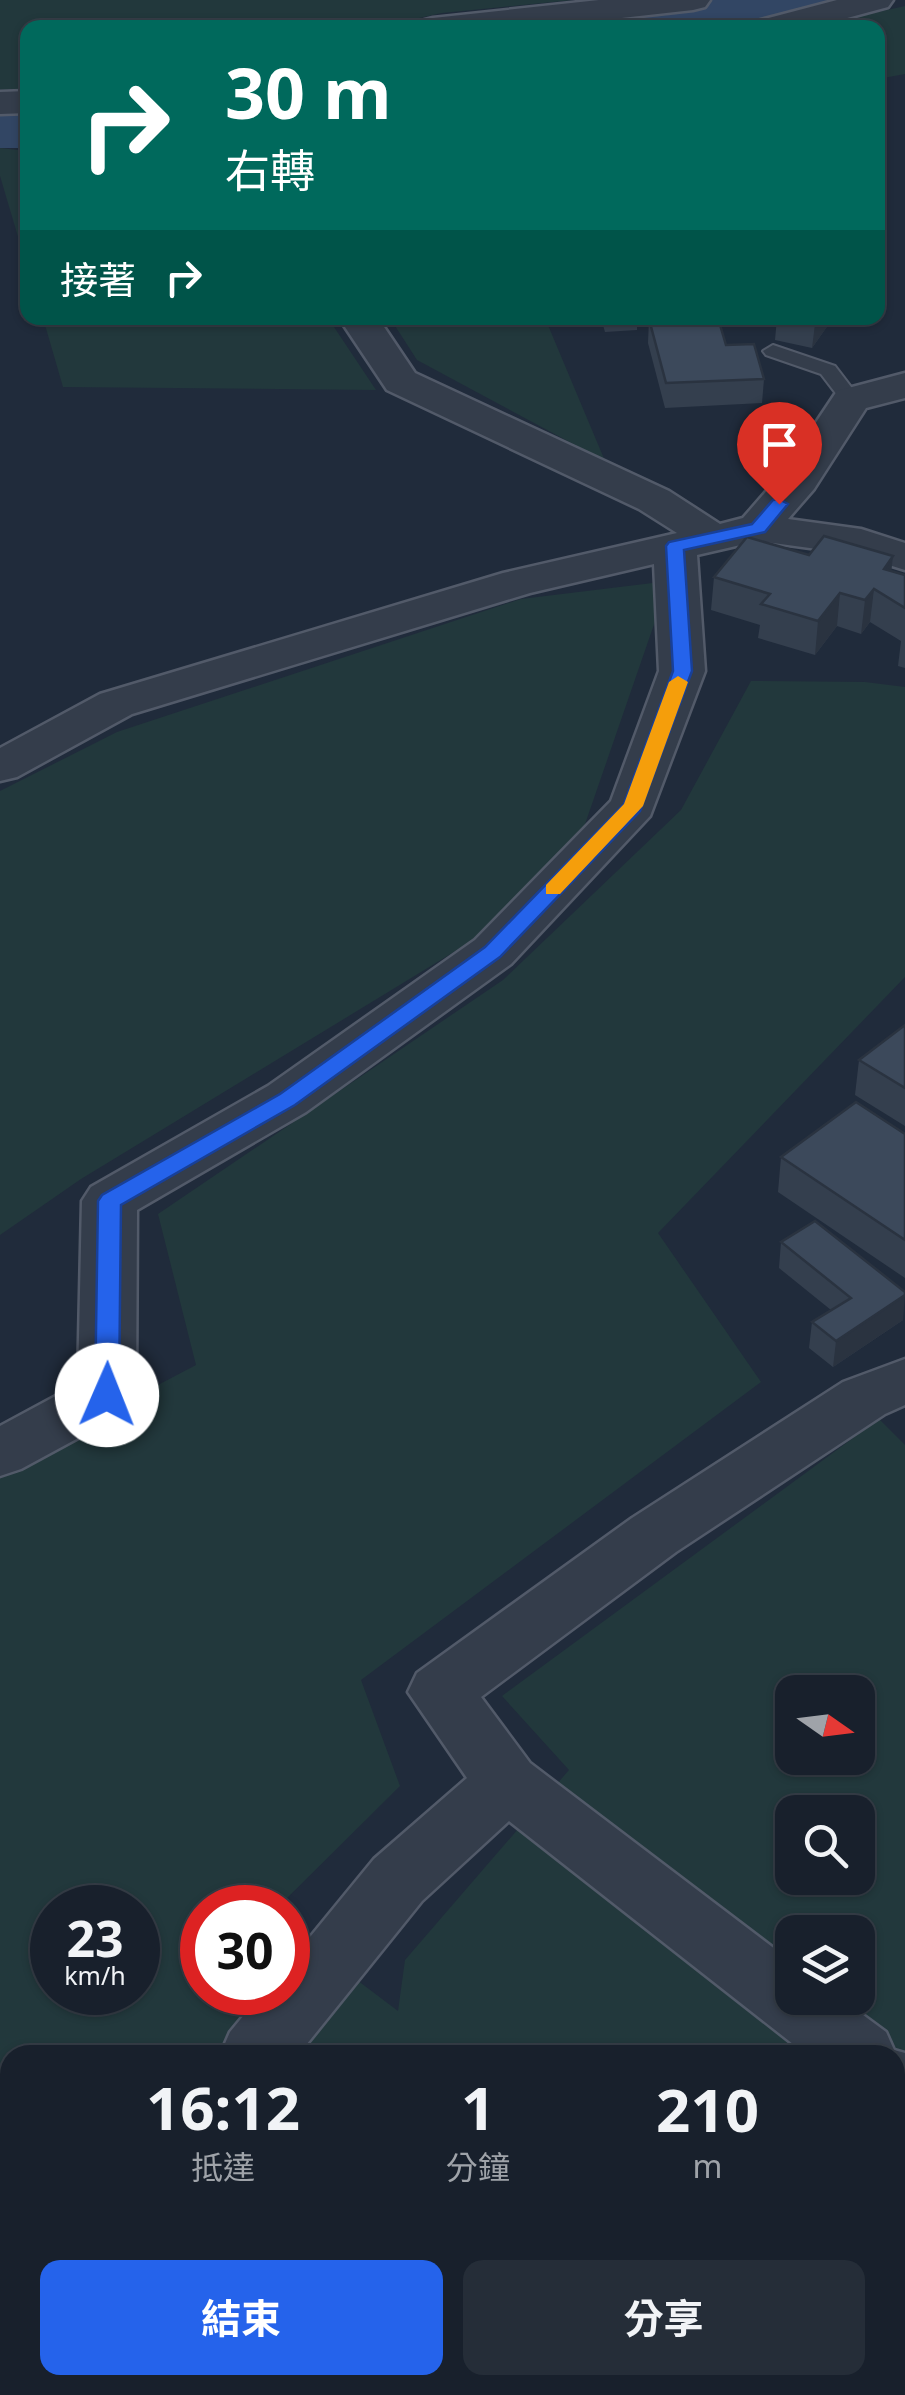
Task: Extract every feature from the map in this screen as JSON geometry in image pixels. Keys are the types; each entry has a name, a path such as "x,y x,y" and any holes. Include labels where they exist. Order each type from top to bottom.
{"street":[{"path":"507,20 693,0"},
{"path":"799,20 876,0"},
{"path":"0,1453 107,1395 110,1201 288,1099 493,952 633,806 682,671 694,542 654,500 400,381 364,325"},
{"path":"758,528 799,480 851,400 905,384"},
{"path":"0,767 116,704 518,582 758,528 861,542 905,557"},
{"path":"848,2045 507,1782 440,1692 654,1535 864,1398 905,1381"},
{"path":"263,2045 398,1880 507,1782"}],"lane":[{"path":"773,352 828,370 851,400"}],"green space":[{"path":"0,0 573,0 442,13 411,20 20,20 20,91 0,92"},
{"path":"905,6 905,74 885,78 885,20 843,20"},
{"path":"0,148 20,150 20,243 0,176"},
{"path":"45,325 333,325 376,390 63,387"},
{"path":"394,325 548,325 605,461 417,360"},
{"path":"669,581 564,885 81,1179 0,1235 0,791 117,732 521,599"},
{"path":"751,681 865,682 905,687 905,977 658,1233 761,1382 361,1680 400,1786 300,1885 180,1885 180,2015 310,2015 310,1945 398,2011 405,1960 569,1770 502,1696 879,1419 905,1445 905,2045 0,2045 0,1468 196,1365 158,1214 503,980 681,810"}],"building":[{"path":"651,325 720,325 726,345 754,344 764,379 666,383"},
{"path":"824,536 893,556 884,569 905,575 905,608 874,589 865,600 840,593 818,621 761,604 770,594 714,577 747,537 809,555"},
{"path":"905,1025 905,1088 859,1060"},
{"path":"856,1102 905,1134 905,1240 781,1157"},
{"path":"815,1221 905,1292 836,1341 812,1322 851,1298 781,1242"}],"waterway":[{"path":"695,20 828,0"},
{"path":"0,128 20,128"}],"slow traffic":[{"path":"553,889 633,806 678,682"}],"route":[{"path":"107,1395 110,1201 288,1099 493,952 633,806 682,671 675,546 758,528 779,504"}]}
